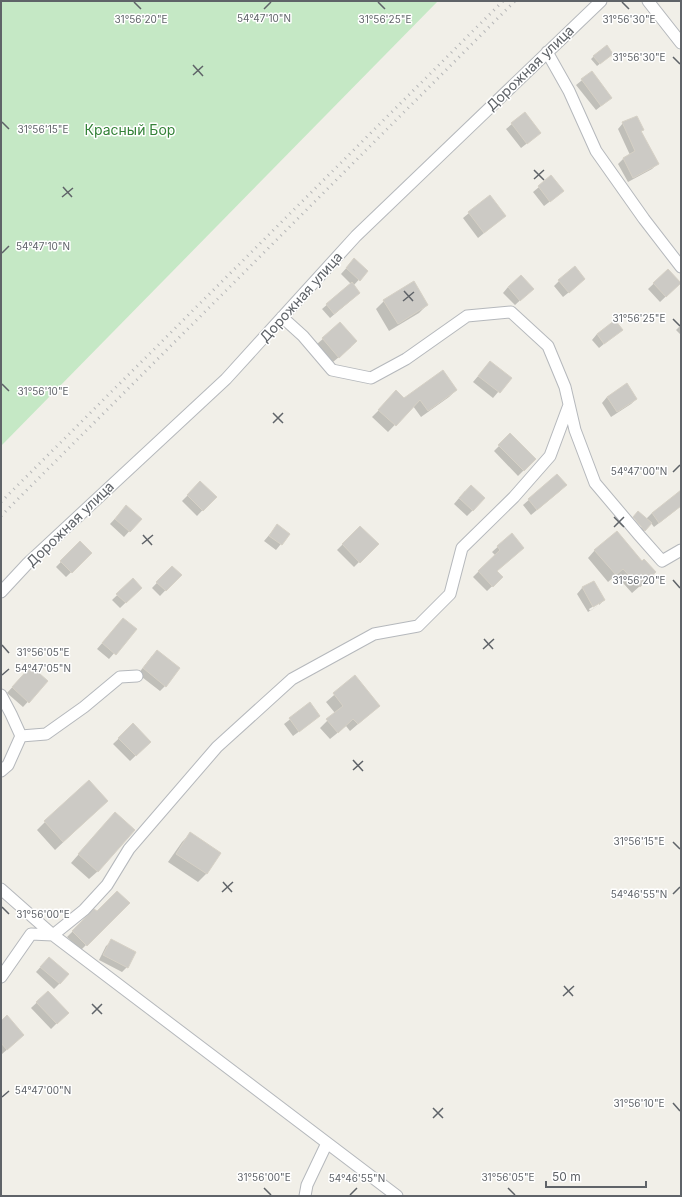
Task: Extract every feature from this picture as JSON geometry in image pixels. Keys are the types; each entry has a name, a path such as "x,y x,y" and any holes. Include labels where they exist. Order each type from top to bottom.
{"street":[{"name":"Дорожная улица","path":"1,592 34,557 226,379 356,236 601,1"},
{"path":"648,1 681,43"},
{"path":"547,52 569,91 596,151 644,219 681,267"},
{"path":"282,317 303,336 332,370 371,378 406,359 467,316 511,312 548,346 565,387 575,430 595,484 662,561 681,550"},
{"path":"1,977 30,934 53,935 84,910 107,885 129,849 217,747 292,679 374,634 418,626 429,616 450,594 462,548 514,497 550,456 569,405"},
{"path":"21,736 46,734 84,707 120,677 137,676"},
{"path":"1,695 21,736 8,765 1,770"},
{"path":"1,889 53,935 397,1196"},
{"path":"305,1196 307,1185 327,1143"}],"green space":[{"name":"Красный Бор","path":"1,1 438,1 1,446"}],"building":[{"path":"607,45 613,54 600,64 593,56"},
{"path":"592,71 612,98 601,106 581,79"},
{"path":"525,112 541,133 527,144 511,123"},
{"path":"637,116 644,130 641,131 659,164 633,178 623,158 635,151 622,122"},
{"path":"551,175 564,191 550,202 538,186"},
{"path":"490,195 506,216 484,233 468,212"},
{"path":"354,258 368,271 360,281 346,268"},
{"path":"575,266 585,279 569,293 558,280"},
{"path":"668,269 681,283 666,297 653,283"},
{"path":"521,275 534,289 520,301 508,287"},
{"path":"414,281 428,305 398,324 383,300"},
{"path":"352,282 360,293 334,314 326,304"},
{"path":"615,320 623,330 604,344 597,334"},
{"path":"340,322 357,341 339,358 322,338"},
{"path":"490,361 512,378 500,393 478,376"},
{"path":"443,370 457,390 428,411 420,400 396,426 378,410 396,390 404,398"},
{"path":"627,383 637,399 617,412 607,397"},
{"path":"510,433 536,459 524,471 498,445"},
{"path":"557,474 567,485 537,510 528,499"},
{"path":"200,481 217,497 203,511 187,495"},
{"path":"471,485 485,498 473,511 459,498"},
{"path":"681,490 681,506 659,523 652,513"},
{"path":"126,505 142,519 130,532 115,519"},
{"path":"638,511 652,523 645,531 633,517"},
{"path":"277,524 290,534 282,545 269,536"},
{"path":"360,526 379,544 360,563 342,544"},
{"path":"617,531 642,561 644,559 656,572 640,587 623,569 616,575 594,550"},
{"path":"512,533 524,548 497,571 503,577 493,587 478,571 500,550 497,546"},
{"path":"80,541 92,553 72,573 60,561"},
{"path":"172,566 182,575 166,591 156,582"},
{"path":"133,578 142,588 126,603 116,594"},
{"path":"594,581 605,600 593,607 582,587"},
{"path":"123,618 137,629 116,655 102,643"},
{"path":"157,650 180,668 166,687 143,668"},
{"path":"31,666 48,681 29,703 12,687"},
{"path":"355,675 380,706 358,724 353,719 338,733 326,719 343,706 333,693"},
{"path":"310,702 320,716 299,732 289,718"},
{"path":"133,723 151,742 136,756 118,738"},
{"path":"89,780 108,801 63,842 44,821"},
{"path":"115,812 135,830 98,872 78,854"},
{"path":"190,832 221,853 207,874 176,854"},
{"path":"117,891 130,903 87,946 72,931 94,909 97,911"},
{"path":"111,939 136,952 128,968 103,955"},
{"path":"49,957 69,974 60,984 40,967"},
{"path":"48,991 69,1013 57,1024 36,1002"},
{"path":"7,1015 24,1035 7,1050 1,1043 1,1021"}],"railway":[{"path":"1,502 503,1"},
{"path":"1,516 515,1"}]}
